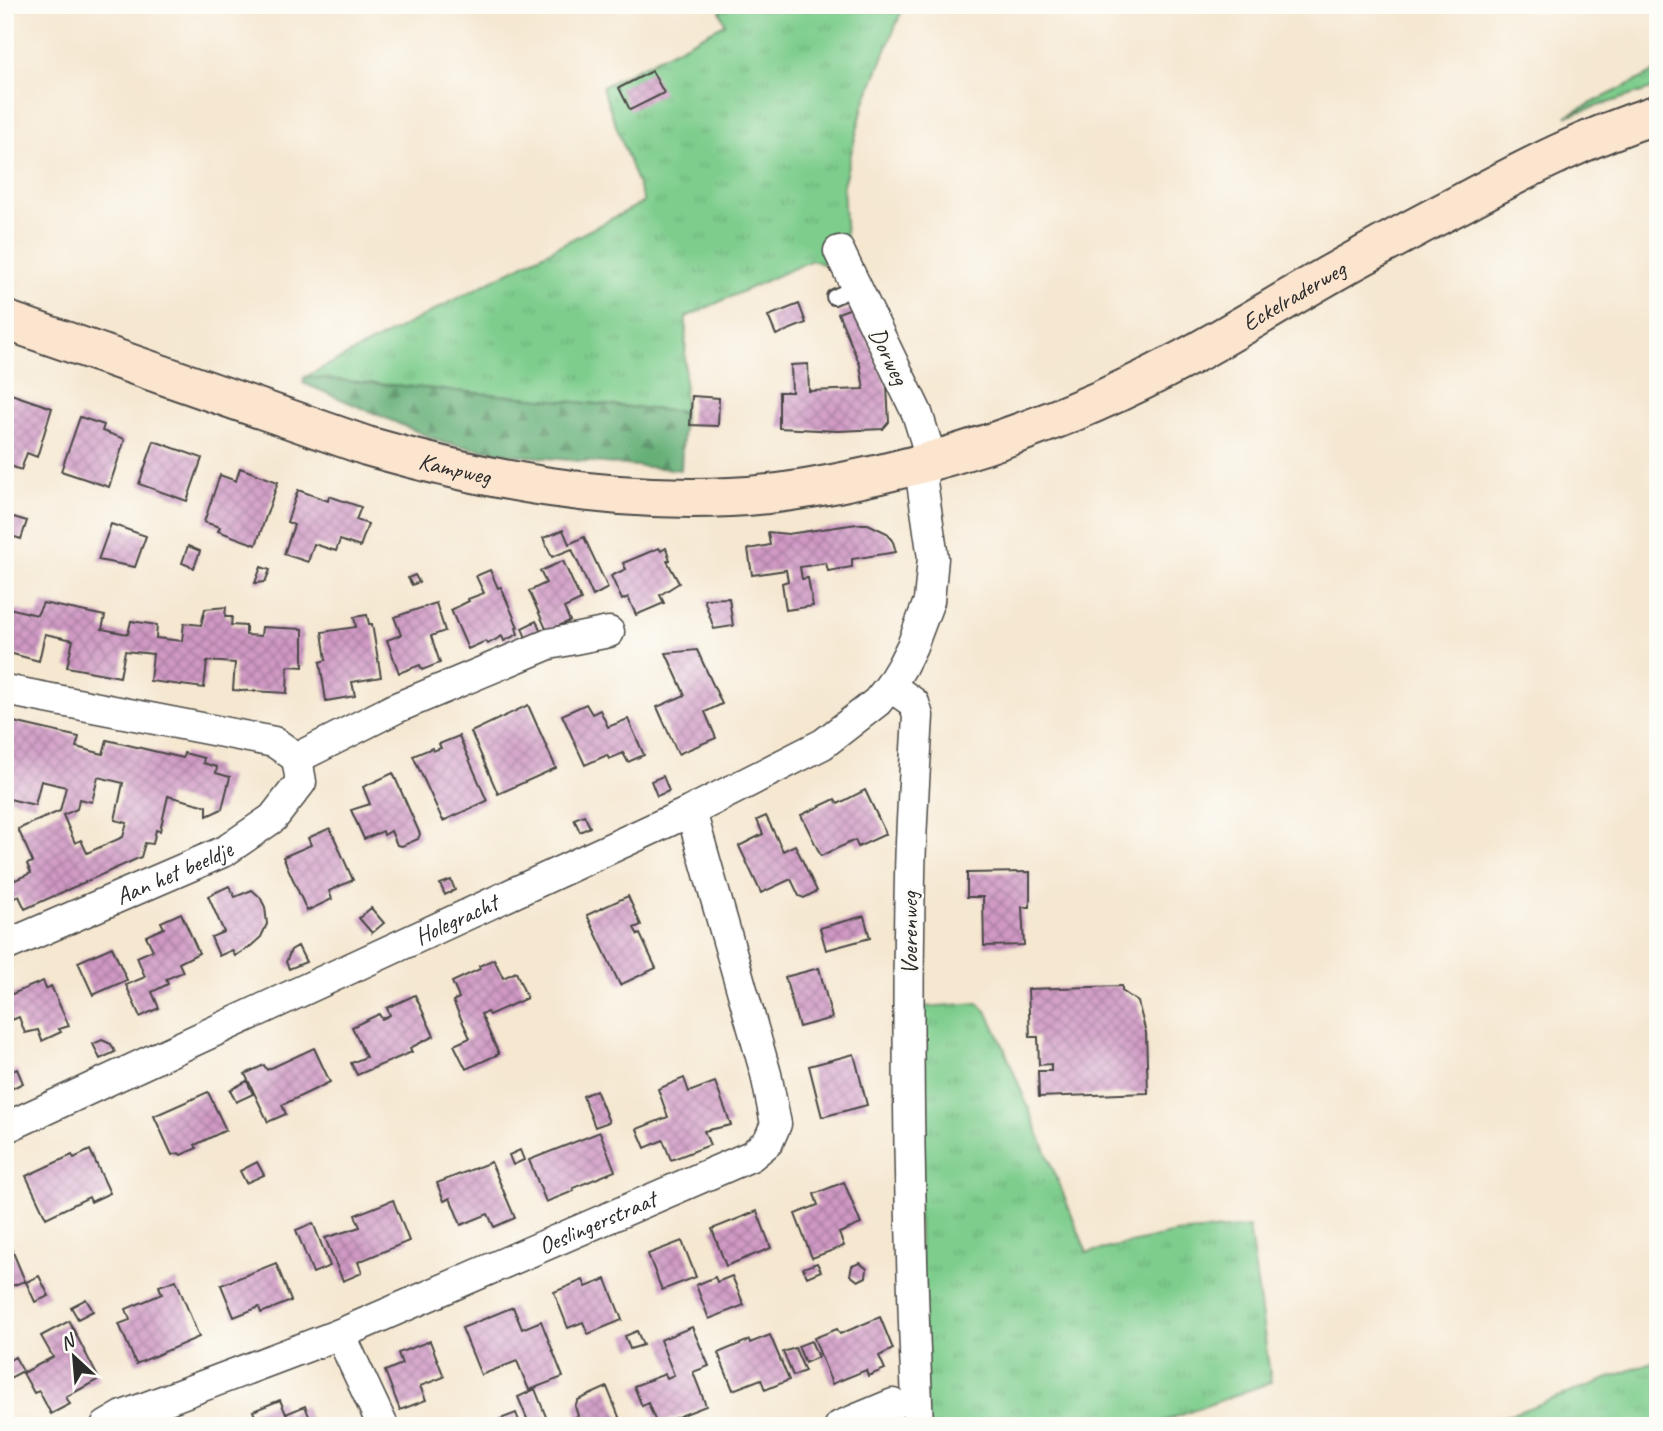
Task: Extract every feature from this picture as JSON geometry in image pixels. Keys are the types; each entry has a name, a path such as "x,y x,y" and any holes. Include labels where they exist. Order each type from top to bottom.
{"main road":[{"name":"Eckelraderweg","path":"925,463 1015,436 1103,399 1183,359 1353,261 1523,170 1591,138 1658,114"},
{"name":"Kampweg","path":"5,320 367,446 426,463 540,486 597,494 728,498 778,494 836,484 925,463"}],"street":[{"name":"Dorweg","path":"839,251 845,292 917,413 928,448 925,463"},
{"path":"890,686 916,638 932,585 932,543 922,482 925,463"},
{"path":"5,690 274,742 297,758 396,708 549,644 609,632"},
{"name":"Holegracht","path":"5,1128 691,811 822,744 864,713 890,686"},
{"name":"Voerenweg","path":"890,686 914,703 918,716 910,874 909,1116 910,1241 918,1426"},
{"name":"Aan het beeldje","path":"5,946 225,851 273,818 301,782 297,758"},
{"name":"Oeslingerstraat","path":"106,1426 123,1416 340,1334 751,1156 768,1142 776,1124 766,1074 691,811"},
{"path":"340,1334 383,1426"},
{"path":"840,1426 893,1404"}],"green space":[{"path":"718,5 904,5 863,107 843,185 847,260 856,276 812,260 686,317 684,412 305,377 644,202 602,87 725,24"},
{"path":"1658,70 1658,87 1566,116"},
{"path":"305,377 684,412 681,470 514,455 444,443 303,383"},
{"path":"978,1003 988,1013 1002,1043 1087,1253 1175,1233 1249,1227 1271,1382 1151,1426 925,1426 912,1008"},
{"path":"1658,1360 1658,1426 1480,1426"}],"building":[{"path":"5,5 12,5 12,21 6,39"},
{"path":"652,71 664,93 630,110 619,88"},
{"path":"799,304 806,323 776,335 768,316"},
{"path":"854,307 887,386 889,422 883,429 838,431 779,428 779,392 792,392 791,365 808,364 809,391 864,389 860,365 838,313"},
{"path":"11,394 52,408 37,457 27,453 21,470 5,464 5,410"},
{"path":"692,396 719,398 718,426 690,425"},
{"path":"80,417 104,425 102,431 125,439 109,487 61,471"},
{"path":"154,441 202,458 187,501 139,484"},
{"path":"240,468 278,482 256,545 218,531 220,527 204,522 220,475 236,481"},
{"path":"298,490 328,501 329,496 361,507 356,520 368,524 360,547 340,540 336,551 314,544 308,562 284,554 294,525 287,522"},
{"path":"10,516 27,521 21,539 5,534"},
{"path":"111,524 146,536 135,567 98,560"},
{"path":"868,524 887,533 896,552 852,559 852,567 828,571 826,563 800,567 802,579 808,578 813,606 786,610 782,583 788,581 786,570 752,575 748,549 770,545 768,532 788,534"},
{"path":"563,530 569,544 584,537 608,588 593,596 572,549 552,557 543,538"},
{"path":"188,546 200,551 194,568 182,563"},
{"path":"659,548 661,551 666,548 670,560 667,561 679,583 660,595 664,603 636,615 628,597 622,600 611,576 626,569 623,563"},
{"path":"563,561 581,600 564,608 570,621 547,631 529,591 546,583 540,571"},
{"path":"261,567 270,570 265,582 255,583"},
{"path":"490,570 498,588 501,587 518,627 518,634 504,641 502,636 488,644 486,641 468,649 451,610 484,593 476,576"},
{"path":"415,575 419,582 412,585 408,578"},
{"path":"729,598 733,626 714,629 704,599"},
{"path":"43,603 105,616 102,629 128,634 131,621 157,625 156,638 182,641 184,623 201,625 205,609 226,607 225,617 232,617 231,625 246,626 246,635 261,636 262,627 303,629 303,667 288,666 287,693 233,690 235,663 207,661 204,688 150,681 153,654 125,651 120,677 67,667 73,640 45,634 39,661 5,652 5,607 37,615"},
{"path":"436,603 445,631 431,636 440,663 422,670 420,665 399,673 387,640 401,635 394,617"},
{"path":"367,615 369,624 372,624 381,677 352,682 355,696 326,701 320,662 326,660 322,632 356,627 354,617"},
{"path":"536,621 541,631 526,638 522,628"},
{"path":"697,650 722,704 705,712 716,738 678,754 657,707 685,695 666,653"},
{"path":"586,704 592,714 600,710 608,727 628,719 644,755 628,762 623,753 609,759 607,755 585,765 562,715"},
{"path":"528,705 556,768 498,794 471,732"},
{"path":"5,720 79,737 76,747 103,754 107,740 183,758 184,753 204,758 203,763 217,767 216,773 230,777 222,809 207,816 207,806 168,796 160,831 156,830 153,844 145,843 141,857 25,909 19,896 5,902 5,869 7,868 13,881 31,873 27,864 33,862 18,829 60,811 66,787 41,781 35,805 5,798","holes":["98,777 123,783 115,820 127,823 123,837 87,853 81,840 75,843 63,815 77,809 79,799 92,802"]},
{"path":"459,736 487,801 443,821 413,756 432,748 433,751 441,748 439,744"},
{"path":"393,773 420,834 418,839 402,846 397,845 391,831 384,835 383,831 364,839 351,810 370,804 363,787"},
{"path":"663,776 669,791 657,796 651,781"},
{"path":"865,790 886,834 858,847 855,840 821,856 801,815 835,799 838,804"},
{"path":"584,815 590,827 580,832 574,819"},
{"path":"766,816 783,851 795,845 817,891 804,898 799,896 791,879 761,893 739,846 763,834 757,820"},
{"path":"330,828 353,880 329,891 332,899 307,911 283,857 311,845 308,838"},
{"path":"1030,872 1030,907 1022,907 1024,945 984,946 983,897 967,897 967,873"},
{"path":"451,880 455,890 445,895 440,884"},
{"path":"229,886 235,897 252,890 260,897 265,907 267,924 261,937 251,946 235,956 232,950 219,956 211,937 224,932 208,896"},
{"path":"628,896 641,925 634,928 638,935 640,934 656,968 620,985 587,915"},
{"path":"371,908 384,923 372,933 359,918"},
{"path":"181,913 199,953 179,963 183,972 166,979 168,984 152,992 159,1008 140,1017 126,985 145,977 137,957 153,950 146,936 164,928 161,922"},
{"path":"864,916 870,938 826,950 820,928"},
{"path":"298,946 306,962 289,969 286,962 291,950"},
{"path":"112,947 127,980 93,995 78,962"},
{"path":"494,959 503,978 516,972 527,998 489,1015 487,1012 481,1014 499,1054 466,1069 454,1045 470,1038 453,1001 459,998 452,982"},
{"path":"819,968 832,1018 799,1027 785,977"},
{"path":"43,981 46,989 51,986 69,1026 59,1029 61,1032 42,1041 38,1030 25,1033 19,1017 12,1020 5,997"},
{"path":"1122,986 1122,991 1138,1002 1146,1033 1148,1093 1039,1097 1038,1071 1051,1071 1051,1064 1039,1065 1038,1037 1030,1037 1028,989"},
{"path":"415,995 434,1036 410,1048 412,1052 357,1075 351,1063 366,1057 352,1027 379,1014 382,1019 390,1015 387,1008"},
{"path":"102,1040 111,1044 115,1052 100,1059 93,1044"},
{"path":"314,1048 330,1082 282,1105 286,1114 268,1122 245,1074 264,1065 267,1070"},
{"path":"854,1054 867,1105 822,1117 809,1066"},
{"path":"17,1069 23,1083 11,1089 5,1074"},
{"path":"684,1078 689,1092 715,1082 731,1125 704,1131 710,1145 671,1160 663,1140 645,1148 637,1129 668,1117 658,1089"},
{"path":"247,1081 253,1094 236,1102 230,1090"},
{"path":"596,1090 609,1122 595,1127 583,1096"},
{"path":"208,1092 226,1130 195,1145 197,1148 181,1155 172,1155 154,1116"},
{"path":"600,1132 615,1171 546,1202 529,1160"},
{"path":"90,1150 110,1193 91,1202 89,1197 46,1218 26,1176 72,1155 74,1158"},
{"path":"520,1150 524,1160 513,1165 509,1155"},
{"path":"257,1162 264,1175 246,1183 240,1171"},
{"path":"491,1162 515,1218 494,1227 488,1214 461,1225 450,1198 444,1201 437,1183"},
{"path":"844,1182 861,1224 839,1233 844,1246 812,1258 795,1214 818,1205 814,1194"},
{"path":"393,1200 409,1241 358,1262 362,1273 343,1281 325,1238 360,1227 355,1215"},
{"path":"757,1211 771,1248 726,1266 712,1229"},
{"path":"313,1223 330,1266 313,1273 296,1230"},
{"path":"5,1233 25,1281 9,1287 5,1277"},
{"path":"682,1241 696,1277 662,1290 648,1254"},
{"path":"276,1263 291,1301 261,1313 259,1307 234,1317 221,1285"},
{"path":"817,1263 821,1271 807,1277 803,1268"},
{"path":"860,1263 867,1269 866,1277 858,1281 850,1275 852,1266"},
{"path":"39,1276 49,1296 35,1302 26,1282"},
{"path":"732,1276 744,1305 709,1319 696,1285 715,1277 717,1282"},
{"path":"606,1279 622,1320 588,1334 583,1322 568,1328 554,1292 583,1280 586,1287"},
{"path":"176,1280 199,1337 136,1364 119,1324 130,1320 126,1309 162,1294 159,1286"},
{"path":"86,1299 93,1311 78,1319 71,1307"},
{"path":"513,1307 522,1329 541,1321 563,1377 529,1390 517,1361 481,1375 462,1328"},
{"path":"880,1317 893,1349 879,1356 885,1369 868,1376 866,1370 832,1384 814,1338 837,1329 840,1334"},
{"path":"69,1321 99,1379 66,1397 70,1404 51,1414 39,1391 34,1393 23,1373 53,1357 41,1336"},
{"path":"692,1327 709,1366 693,1372 706,1406 657,1425 648,1403 642,1406 634,1386 665,1374 667,1378 674,1375 660,1340"},
{"path":"637,1331 643,1345 630,1349 625,1336"},
{"path":"770,1335 789,1380 765,1390 761,1379 733,1390 718,1353 749,1340 750,1343"},
{"path":"430,1341 444,1377 420,1386 426,1400 400,1410 385,1371 402,1364 398,1353"},
{"path":"811,1341 818,1357 805,1363 798,1346"},
{"path":"795,1348 805,1371 793,1376 783,1352"},
{"path":"15,1357 23,1371 10,1378 5,1363"},
{"path":"607,1387 621,1422 610,1426 564,1426 562,1422 578,1416 575,1406 578,1400"},
{"path":"535,1389 548,1422 530,1426 518,1397"},
{"path":"280,1400 286,1414 305,1406 313,1426 259,1426 253,1411"},
{"path":"516,1413 521,1426 501,1426 498,1420"}]}
